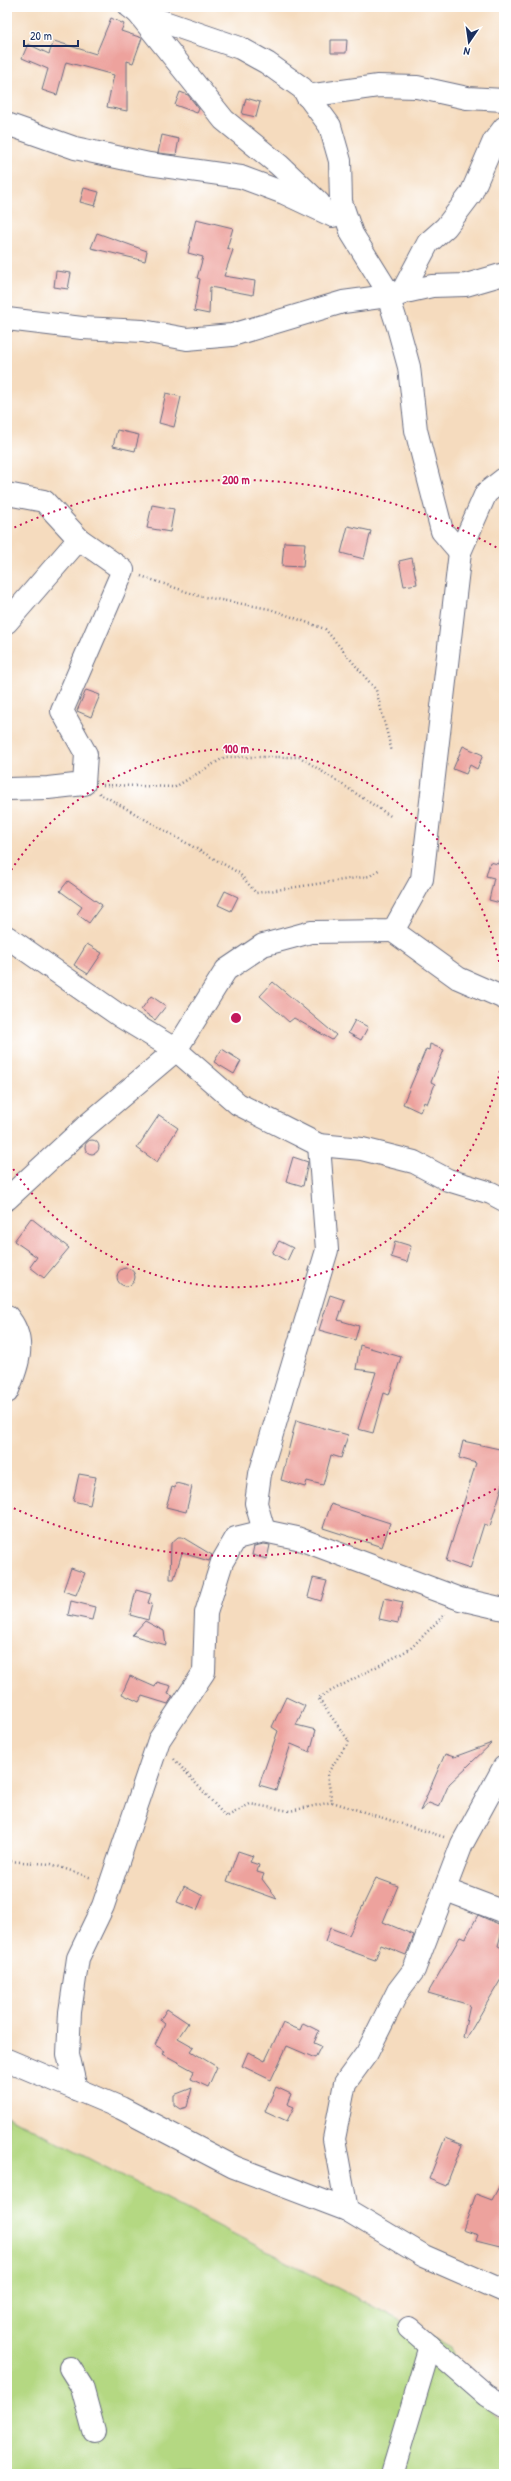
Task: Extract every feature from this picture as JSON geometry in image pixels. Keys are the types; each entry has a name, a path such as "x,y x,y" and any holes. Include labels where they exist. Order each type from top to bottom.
{"street":[{"path":"134,10 240,48 267,63 302,88 330,126 340,161 341,202 352,234 385,287 394,295 409,367 416,430 442,531 460,552"},
{"path":"134,10 224,120 279,165 352,234"},
{"path":"307,96 378,86 417,86 467,98 504,100"},
{"path":"7,124 75,148 149,164 241,177 284,193 333,216"},
{"path":"394,295 428,243 446,227 471,194 494,141 504,128"},
{"path":"7,319 82,328 143,331 187,339 232,335 343,302 394,295 432,286 466,284 504,274"},
{"path":"393,931 422,880 460,552 486,493 504,478"},
{"path":"7,494 44,501 79,539 123,570 62,711 86,754 84,784 48,788 7,789"},
{"path":"7,622 79,539"},
{"path":"7,1199 84,1127 176,1050 226,970 263,945 311,932 393,931 458,978 504,998"},
{"path":"7,937 120,1016 176,1050 238,1104 319,1145 362,1149 414,1162 448,1180 491,1193 504,1200"},
{"path":"264,1531 256,1503 260,1474 327,1250 319,1145"},
{"path":"7,1316 15,1326 20,1348 15,1372 7,1392"},
{"path":"76,2089 68,2054 70,2012 78,1958 111,1885 159,1740 204,1672 206,1613 222,1562 236,1538 264,1531 298,1538 460,1599 504,1609"},
{"path":"347,2210 334,2139 345,2083 367,2053 398,1991 414,1970 446,1890 462,1844 504,1767"},
{"path":"446,1890 504,1912"},
{"path":"7,2060 121,2108 234,2167 347,2210 424,2256 504,2292"},
{"path":"409,2328 486,2395 504,2406"},
{"path":"392,2474 430,2346"},
{"path":"70,2368 82,2387 94,2431"}],"path":[{"path":"123,570 199,596 270,609 325,629 376,690 392,752"},
{"path":"84,784 175,787 226,756 300,757 392,817"},
{"path":"84,784 239,873 256,893 370,876 380,869"},
{"path":"332,1802 327,1774 349,1741 318,1698 410,1649 460,1599"},
{"path":"159,1740 226,1817 250,1804 290,1811 332,1802 427,1830 462,1844"},
{"path":"7,1861 51,1864 111,1885"}],"green space":[{"path":"7,2116 451,2347 469,2392 504,2423 504,2474 7,2474"}],"building":[{"path":"111,18 124,24 121,31 142,38 133,63 127,61 127,111 107,107 114,75 66,62 57,95 42,90 48,69 22,58 28,44 49,54 54,41 96,54"},
{"path":"331,40 347,40 346,53 331,53"},
{"path":"180,92 188,95 199,109 197,113 175,105"},
{"path":"246,98 260,102 256,117 242,114"},
{"path":"162,135 179,139 176,155 158,153"},
{"path":"84,188 99,192 95,206 80,202"},
{"path":"196,219 233,228 227,248 233,250 224,276 255,281 253,295 210,287 209,314 194,311 200,279 197,278 203,257 188,253"},
{"path":"97,233 147,251 145,261 91,248"},
{"path":"56,271 71,273 68,289 54,287"},
{"path":"166,393 181,397 174,427 159,423"},
{"path":"117,430 139,435 135,451 113,446"},
{"path":"152,505 174,509 170,532 147,528"},
{"path":"348,526 371,531 364,559 341,553"},
{"path":"284,542 305,543 303,567 282,566"},
{"path":"412,558 417,584 404,586 399,561"},
{"path":"86,690 100,695 91,717 77,711"},
{"path":"463,746 483,755 477,769 470,765 466,774 453,769"},
{"path":"499,860 504,860 504,904 489,900 494,878 486,876 490,862 498,864"},
{"path":"68,881 102,905 89,923 77,914 82,907 60,891"},
{"path":"225,891 238,897 231,911 218,905"},
{"path":"87,944 102,953 88,974 74,965"},
{"path":"273,982 336,1035 332,1040 294,1018 289,1022 260,996"},
{"path":"151,996 166,1006 155,1020 141,1010"},
{"path":"355,1020 368,1027 361,1040 348,1033"},
{"path":"430,1044 444,1050 431,1082 435,1084 427,1104 424,1102 420,1112 403,1104 426,1049 429,1050"},
{"path":"222,1049 241,1061 234,1074 214,1062"},
{"path":"159,1115 178,1128 157,1162 137,1148"},
{"path":"89,1140 95,1140 99,1144 99,1150 95,1154 89,1154 85,1150 85,1144"},
{"path":"293,1157 308,1162 303,1186 286,1181"},
{"path":"31,1218 69,1248 44,1278 30,1267 37,1257 14,1241"},
{"path":"279,1241 293,1248 287,1261 272,1253"},
{"path":"395,1241 411,1246 407,1262 391,1257"},
{"path":"126,1268 132,1271 135,1277 132,1283 126,1286 120,1283 117,1277 120,1271"},
{"path":"330,1295 345,1300 338,1320 359,1326 355,1340 319,1330"},
{"path":"360,1345 401,1357 389,1395 384,1393 373,1433 358,1429 376,1372 356,1369"},
{"path":"296,1420 348,1435 341,1458 331,1455 323,1485 307,1481 305,1487 281,1480"},
{"path":"463,1441 504,1450 504,1481 490,1526 484,1524 470,1569 446,1561 476,1463 459,1458"},
{"path":"79,1474 96,1477 90,1505 73,1501"},
{"path":"176,1483 192,1487 186,1512 166,1507 172,1487 175,1488"},
{"path":"331,1504 390,1523 382,1547 323,1528"},
{"path":"178,1537 182,1537 212,1555 209,1561 182,1553 174,1579 170,1579 171,1543"},
{"path":"264,1544 270,1545 267,1559 252,1555 254,1546"},
{"path":"71,1568 85,1573 76,1595 63,1591"},
{"path":"313,1578 327,1581 321,1601 308,1597"},
{"path":"136,1590 151,1594 148,1603 152,1604 148,1620 130,1615"},
{"path":"384,1598 403,1602 398,1623 379,1619"},
{"path":"71,1601 95,1607 92,1620 68,1615"},
{"path":"145,1621 164,1631 166,1645 132,1635"},
{"path":"130,1676 155,1687 157,1682 171,1686 168,1694 173,1696 168,1704 142,1696 139,1702 122,1694"},
{"path":"286,1697 305,1706 296,1725 316,1730 310,1752 291,1744 276,1790 259,1785 278,1731 272,1727"},
{"path":"492,1743 449,1784 439,1807 429,1803 420,1811 445,1754 454,1757"},
{"path":"238,1851 253,1856 250,1862 259,1865 257,1872 264,1874 262,1879 277,1899 227,1881"},
{"path":"376,1878 398,1886 383,1922 414,1935 406,1955 381,1945 375,1960 325,1942 330,1928 349,1935"},
{"path":"184,1886 203,1896 197,1910 177,1902"},
{"path":"478,1915 503,1926 498,1946 504,1949 504,1974 466,2039 463,2037 470,2005 428,1993 460,1937 465,1939"},
{"path":"167,2009 188,2023 178,2038 194,2047 191,2051 217,2067 208,2087 191,2079 194,2071 163,2054 165,2051 155,2045 165,2024 160,2020"},
{"path":"283,2023 300,2030 303,2023 319,2031 314,2043 321,2046 315,2058 287,2046 271,2080 242,2066 248,2052 265,2061"},
{"path":"276,2087 291,2094 287,2104 294,2107 287,2121 265,2111"},
{"path":"192,2088 187,2107 180,2109 174,2105 174,2095"},
{"path":"445,2138 462,2145 446,2186 429,2179"},
{"path":"504,2177 504,2248 476,2241 478,2235 463,2230 476,2194 492,2200"}]}
